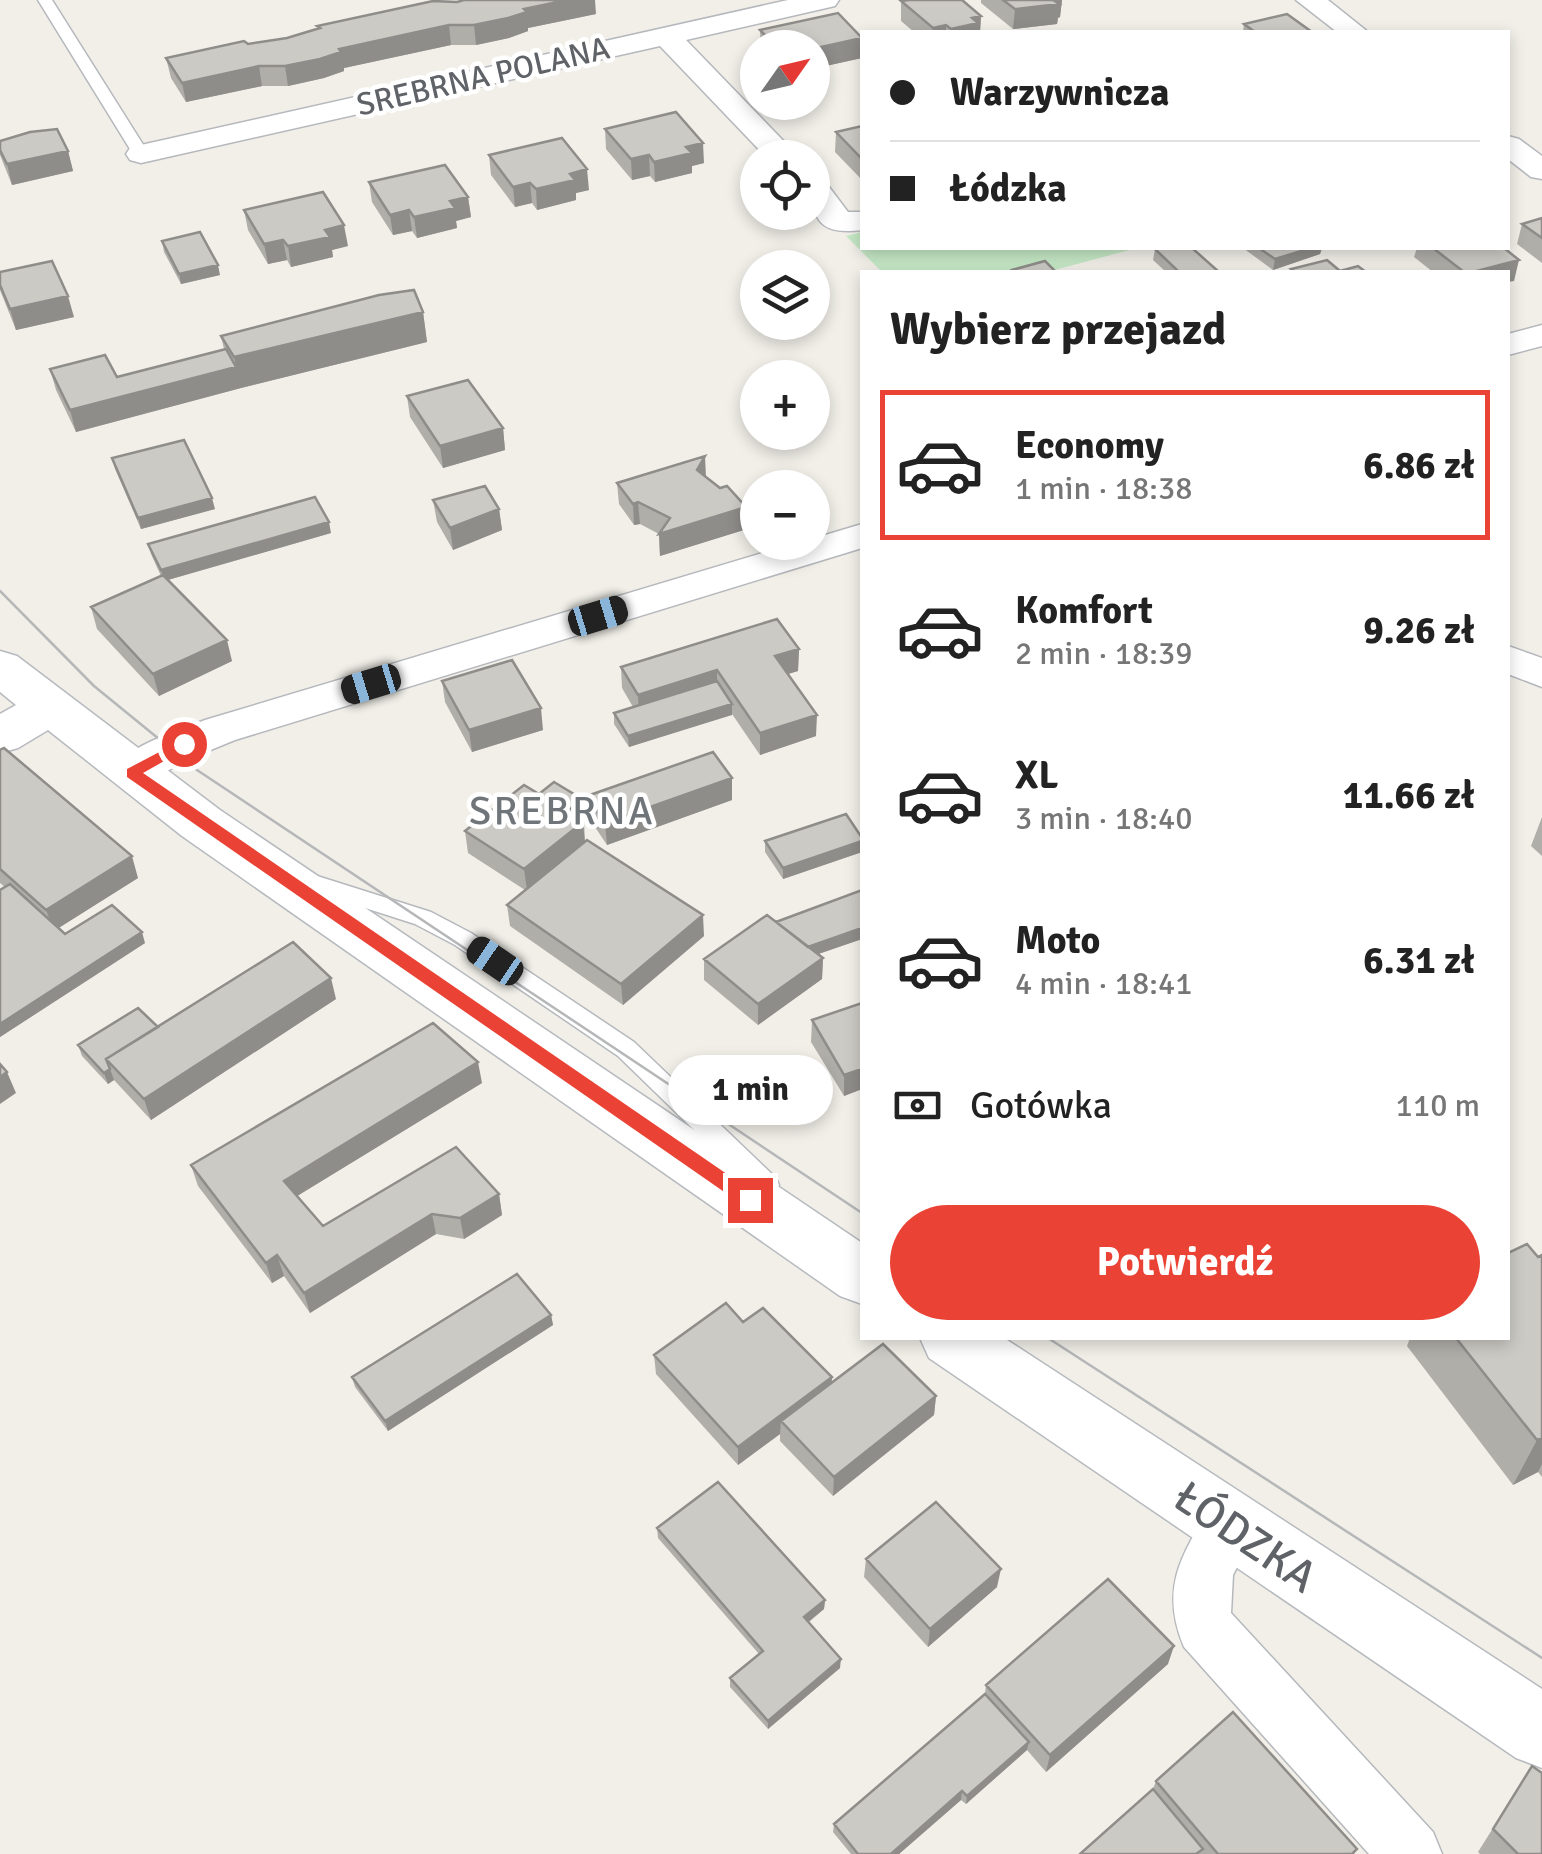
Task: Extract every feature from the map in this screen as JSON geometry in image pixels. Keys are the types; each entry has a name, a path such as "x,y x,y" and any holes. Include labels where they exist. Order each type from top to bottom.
{"main road":[{"path":"0,667 132,773 264,867 855,1271"},
{"path":"0,736 49,708"},
{"name":"ŁÓDZKA","path":"955,1340 1542,1732"}],"street":[{"name":"SREBRNA POLANA","path":"142,154 825,0"},
{"path":"1315,4 1353,0"},
{"path":"1315,4 1351,30"},
{"path":"665,35 767,140"},
{"path":"1510,146 1542,170"},
{"path":"830,214 838,220 860,221"},
{"path":"1510,344 1542,335"},
{"path":"132,773 202,736 860,537"},
{"path":"1510,659 1542,674"},
{"path":"1230,1526 1204,1571 1197,1598 1205,1626 1412,1854"}],"lane":[{"path":"45,0 142,154"}],"green space":[{"path":"860,232 860,250 846,236"},
{"path":"860,250 1130,250 1054,270 880,270"}],"building":[{"path":"567,0 524,9 527,12 508,18 449,25 339,49 341,52 320,59 259,66 182,83 166,58 244,41 248,44 287,38 320,28 317,26 433,1"},
{"path":"962,0 981,16 972,18 978,23 933,28 901,1"},
{"path":"1003,0 1053,0 1059,4 1015,9"},
{"path":"838,13 860,38 830,45 830,30 760,30"},
{"path":"1287,14 1309,30 1252,30 1244,24"},
{"path":"676,112 703,143 686,147 692,153 654,162 649,155 631,159 605,129"},
{"path":"860,126 860,157 836,132"},
{"path":"57,129 68,151 7,164 0,141"},
{"path":"562,138 587,169 570,174 575,180 536,189 530,183 513,187 489,155"},
{"path":"445,165 468,197 450,201 455,208 414,217 409,210 390,215 369,182"},
{"path":"323,192 344,225 325,230 330,237 288,246 283,240 264,244 244,210"},
{"path":"1542,218 1542,238 1522,224"},
{"path":"200,232 218,265 179,274 162,241"},
{"path":"1156,250 1194,250 1217,270 1177,270"},
{"path":"1262,250 1304,250 1275,259"},
{"path":"1436,250 1506,250 1519,260 1481,270 1461,270"},
{"path":"1327,260 1339,270 1292,270"},
{"path":"52,261 68,296 10,309 0,285 0,272"},
{"path":"1045,261 1054,270 1012,270"},
{"path":"414,290 423,312 234,357 221,336 379,295"},
{"path":"226,349 236,367 70,410 50,369 105,355 117,377"},
{"path":"468,380 503,428 440,446 407,396"},
{"path":"184,440 212,498 138,518 112,458"},
{"path":"705,456 697,470 720,488 727,486 740,500 740,509 659,534 670,518 638,502 633,504 617,483"},
{"path":"485,486 499,509 450,528 433,500"},
{"path":"315,497 329,522 161,570 148,544"},
{"path":"163,575 227,640 153,674 91,607"},
{"path":"777,619 799,649 775,656 817,715 760,733 717,670 638,695 621,667"},
{"path":"512,660 541,708 469,730 442,681"},
{"path":"717,681 732,704 628,736 614,713"},
{"path":"4,748 132,856 46,910 0,869 0,750"},
{"path":"713,752 732,778 605,823 587,796"},
{"path":"554,782 582,799 567,812 583,822 524,869 465,831 524,785 539,794"},
{"path":"846,814 860,835 860,842 783,868 765,841"},
{"path":"587,840 703,915 621,984 507,905"},
{"path":"10,884 65,934 112,905 142,932 0,1024 0,890"},
{"path":"860,891 860,929 808,947 776,922"},
{"path":"767,915 823,958 758,1004 704,959"},
{"path":"293,942 331,978 144,1099 106,1059"},
{"path":"860,1004 860,1070 844,1075 812,1020"},
{"path":"138,1008 158,1027 106,1059 110,1069 104,1073 78,1045"},
{"path":"433,1023 478,1062 284,1181 323,1226 456,1147 499,1194 460,1218 432,1214 304,1293 277,1255 266,1263 191,1165"},
{"path":"1527,1244 1538,1257 1542,1255 1542,1438 1537,1440 1458,1340 1510,1340 1510,1252"},
{"path":"517,1274 551,1315 385,1421 352,1377"},
{"path":"726,1303 743,1322 763,1308 832,1377 738,1447 654,1355"},
{"path":"883,1344 936,1396 834,1477 781,1421"},
{"path":"718,1482 825,1600 804,1617 841,1659 768,1721 730,1678 763,1651 657,1528"},
{"path":"936,1502 1001,1569 930,1629 866,1559"},
{"path":"1108,1579 1174,1646 1050,1755 986,1685"},
{"path":"985,1694 1029,1742 967,1796 962,1791 891,1854 858,1854 834,1824"},
{"path":"1233,1712 1357,1849 1352,1854 1218,1854 1156,1781"},
{"path":"1532,1766 1542,1773 1542,1854 1518,1854 1493,1829"},
{"path":"1153,1789 1203,1849 1196,1854 1080,1854"}],"tram line":[{"path":"0,591 94,686 197,770 860,1212"},
{"path":"1051,1340 1542,1658"}],"district":[{"name":"SREBRNA","path":"562,810"}],"route":[{"path":"184,744 132,773 750,1200"}]}
